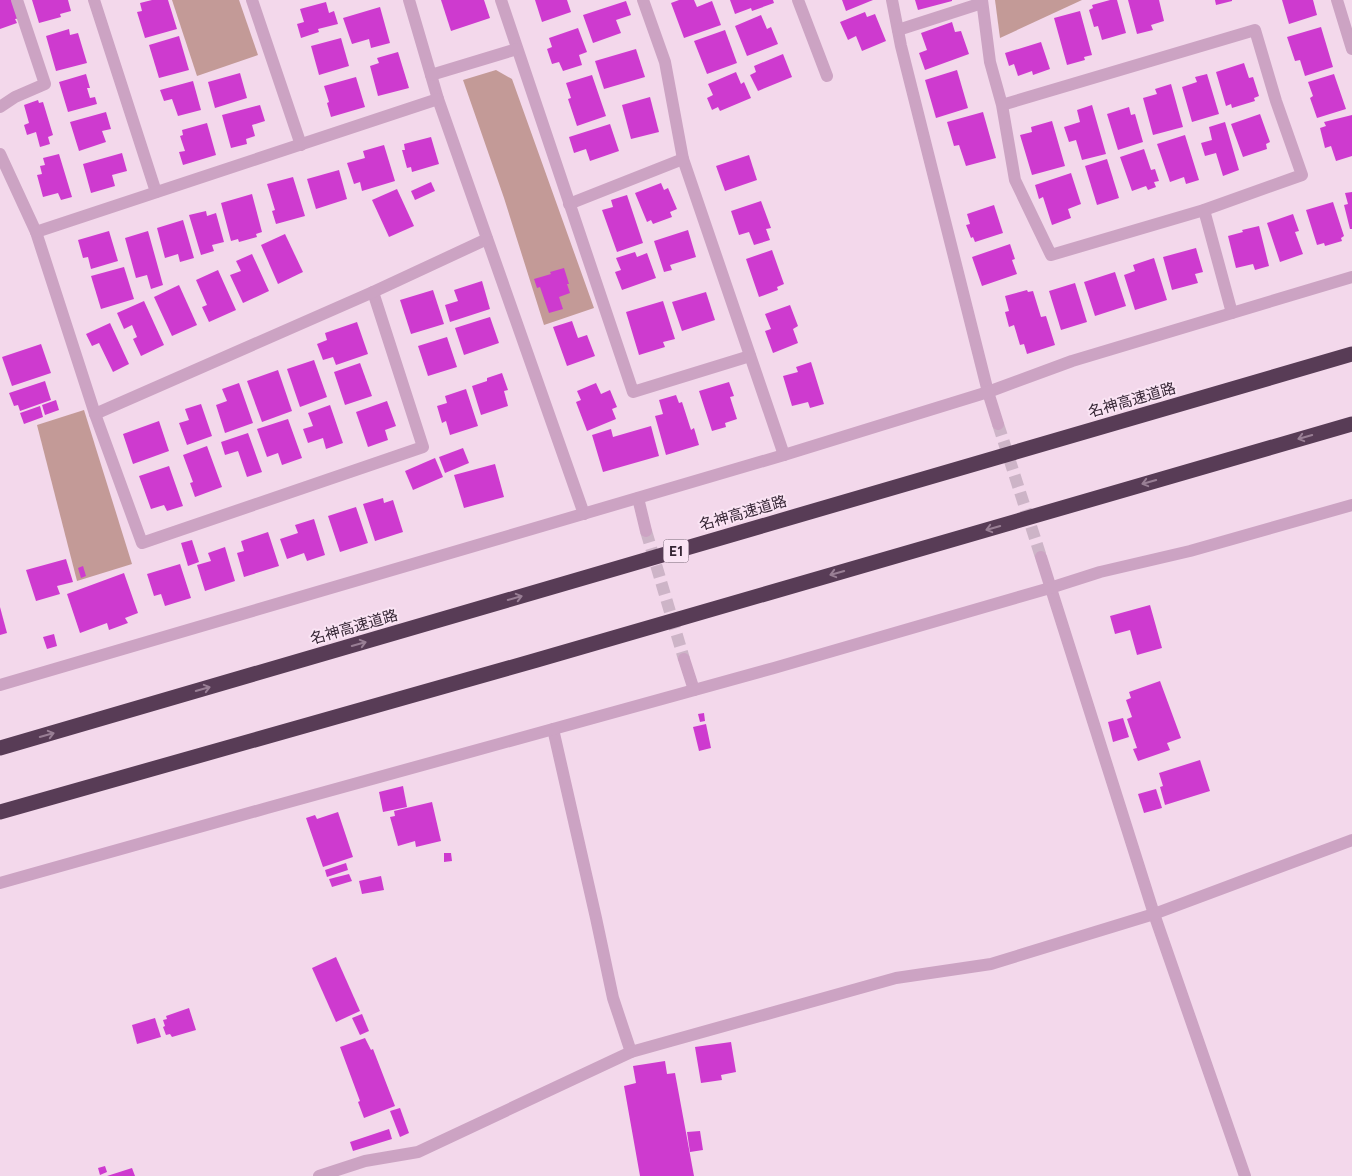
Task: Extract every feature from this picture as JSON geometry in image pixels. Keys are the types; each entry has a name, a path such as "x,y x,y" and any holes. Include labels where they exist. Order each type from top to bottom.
{"highway":[{"name":"名神高速道路","path":"0,748 1352,354"},
{"path":"0,812 1352,424"}],"street":[{"path":"0,107 15,97 44,84 17,0"},
{"path":"94,0 156,192"},
{"path":"252,0 300,145"},
{"path":"408,0 438,100 584,514"},
{"path":"501,0 633,392 750,356"},
{"path":"643,0 665,62 682,159 784,455"},
{"path":"798,0 827,76"},
{"path":"892,0 988,392 998,424"},
{"path":"1337,0 1352,49"},
{"path":"898,30 982,2 990,62 1002,105 1015,180 1051,255 1204,210 1302,175 1276,101 1255,30 1002,105"},
{"path":"432,75 517,49"},
{"path":"36,232 438,100"},
{"path":"0,154 36,232 95,414 142,543 423,447 373,292"},
{"path":"569,204 682,159"},
{"path":"1204,210 1232,312"},
{"path":"95,414 373,292 487,239"},
{"path":"0,685 784,455 988,392 1072,361 1352,277"},
{"path":"638,498 646,531"},
{"path":"0,883 694,690 1100,572 1190,551 1352,505"},
{"path":"1041,557 1154,914 1245,1176"},
{"path":"684,659 694,690"},
{"path":"553,729 613,998 631,1052"},
{"path":"319,1176 365,1161 418,1152 631,1052 896,978 990,964 1154,914 1352,840"}],"shaded area":[{"path":"172,0 239,0 258,55 197,76"},
{"path":"995,0 1082,0 1000,38"},
{"path":"496,70 512,79 594,308 544,325 504,198 463,80"},
{"path":"84,410 132,564 77,581 37,425"}],"building":[{"path":"0,0 15,0 21,18 15,19 17,23 0,29"},
{"path":"32,0 68,0 71,11 60,14 61,17 39,23"},
{"path":"152,0 168,0 177,29 145,38 137,12 142,11 140,3"},
{"path":"441,0 484,0 490,18 451,31"},
{"path":"535,0 567,0 571,12 542,22"},
{"path":"679,0 694,0 697,7 712,1 721,25 684,38 671,3"},
{"path":"730,0 773,0 774,3 752,11 751,8 735,14"},
{"path":"842,0 873,0 846,11"},
{"path":"915,0 952,0 952,1 918,10"},
{"path":"1117,0 1126,33 1102,40 1098,26 1094,27 1089,10 1093,8 1092,5"},
{"path":"1128,0 1159,0 1164,21 1151,25 1153,30 1137,34"},
{"path":"1215,0 1232,0 1232,1 1216,5"},
{"path":"1282,0 1313,0 1317,15 1289,24"},
{"path":"626,1 631,15 616,20 621,33 593,43 583,15"},
{"path":"326,2 329,13 334,11 338,24 318,29 319,32 301,38 297,24 304,22 300,9"},
{"path":"380,7 390,43 371,48 369,39 352,44 343,18"},
{"path":"1080,11 1092,55 1084,57 1085,60 1067,65 1054,18"},
{"path":"865,12 867,17 875,14 886,41 862,51 856,36 848,40 840,22"},
{"path":"761,15 767,29 771,27 778,44 747,56 735,26"},
{"path":"952,22 955,32 961,31 969,54 925,70 919,53 927,50 921,33"},
{"path":"1321,27 1333,67 1305,76 1300,60 1295,61 1287,37"},
{"path":"578,28 587,52 579,55 582,65 563,71 559,62 552,64 547,49 552,47 549,38"},
{"path":"69,29 70,35 78,33 87,63 56,71 46,36"},
{"path":"725,30 737,63 707,74 694,41"},
{"path":"179,36 189,70 159,78 149,45"},
{"path":"341,38 349,66 319,75 311,46"},
{"path":"1041,42 1050,69 1033,75 1032,71 1018,76 1014,64 1009,66 1005,53"},
{"path":"636,49 645,77 604,89 595,61"},
{"path":"398,52 409,88 378,96 370,66 379,63 377,58"},
{"path":"783,54 792,77 758,91 750,75 756,72 754,66"},
{"path":"1244,63 1249,78 1253,77 1259,96 1254,98 1255,101 1232,108 1231,104 1226,106 1216,72"},
{"path":"957,70 968,108 936,118 925,80"},
{"path":"736,72 741,84 744,82 751,98 720,111 718,107 712,110 707,98 713,95 708,84"},
{"path":"240,73 247,98 215,108 208,82"},
{"path":"86,74 90,88 87,88 90,98 95,97 97,104 68,112 59,82"},
{"path":"1207,74 1219,114 1192,122 1182,87 1197,82 1195,77"},
{"path":"1334,74 1346,109 1317,118 1310,98 1313,96 1308,82"},
{"path":"592,75 606,116 577,126 568,99 571,98 566,83"},
{"path":"356,77 365,107 331,117 324,86"},
{"path":"193,81 201,110 178,116 172,99 164,101 160,90"},
{"path":"1171,84 1183,127 1153,135 1143,98 1157,94 1155,89"},
{"path":"650,97 659,132 631,139 622,105"},
{"path":"38,100 39,103 43,102 53,135 48,137 50,144 40,147 36,132 27,135 24,125 29,123 24,105"},
{"path":"260,105 265,121 252,125 255,136 246,139 247,144 231,148 222,115"},
{"path":"1092,105 1106,154 1082,160 1076,140 1069,142 1064,127 1080,122 1077,110"},
{"path":"1129,107 1131,115 1135,114 1143,142 1118,150 1107,114"},
{"path":"106,112 111,129 102,131 106,142 79,151 70,122"},
{"path":"983,112 996,158 966,166 959,145 954,146 947,122"},
{"path":"1260,114 1270,142 1266,144 1267,149 1243,157 1231,124"},
{"path":"1352,115 1352,156 1336,161 1331,146 1325,148 1320,128 1326,126 1324,122"},
{"path":"1052,121 1065,166 1032,175 1020,135 1032,132 1031,127"},
{"path":"1225,122 1239,170 1223,176 1216,153 1205,156 1201,143 1212,140 1209,127"},
{"path":"207,123 216,155 183,165 179,152 185,151 180,136 183,135 182,130"},
{"path":"610,124 619,151 590,161 586,149 574,153 569,137"},
{"path":"1185,135 1199,180 1186,184 1184,177 1170,182 1157,144"},
{"path":"431,137 439,164 412,172 411,167 407,168 402,150 405,150 404,144"},
{"path":"384,145 395,181 362,191 360,182 354,184 347,163 365,158 363,151"},
{"path":"1144,149 1151,170 1155,169 1159,181 1154,182 1156,187 1148,190 1146,186 1132,191 1120,157"},
{"path":"122,153 127,171 112,175 115,186 91,193 83,164"},
{"path":"59,154 72,197 61,200 58,193 43,197 37,175 42,174 40,166 45,165 43,158"},
{"path":"749,155 757,180 725,191 716,166"},
{"path":"1107,159 1119,198 1097,205 1085,166"},
{"path":"339,170 347,199 316,209 307,179"},
{"path":"1071,173 1081,204 1068,209 1071,218 1052,225 1043,197 1039,199 1035,185"},
{"path":"293,177 305,216 276,224 272,211 275,210 267,184"},
{"path":"431,182 435,191 415,200 411,191"},
{"path":"661,183 664,190 668,188 677,209 670,212 672,217 653,224 651,220 647,222 635,193"},
{"path":"397,189 414,226 389,237 372,200"},
{"path":"1352,192 1352,229 1350,229 1344,205 1348,204 1345,193"},
{"path":"252,194 262,232 256,234 257,237 239,242 238,239 231,241 221,203"},
{"path":"627,195 643,243 617,252 602,210 613,207 611,200"},
{"path":"761,201 771,228 766,229 770,240 754,245 749,232 739,235 731,211"},
{"path":"1333,202 1344,236 1341,238 1342,241 1325,246 1324,243 1317,245 1306,210"},
{"path":"994,205 1003,233 975,242 973,237 971,238 966,225 970,224 967,214"},
{"path":"206,211 207,216 216,213 224,242 212,245 214,251 201,255 189,215"},
{"path":"1293,214 1299,231 1295,232 1303,254 1280,262 1267,223"},
{"path":"183,220 194,258 180,262 178,254 165,258 157,228"},
{"path":"1259,226 1269,266 1255,270 1253,264 1236,268 1228,236"},
{"path":"688,230 696,257 670,265 672,270 664,272 654,241"},
{"path":"109,231 118,261 91,269 88,257 83,258 78,240"},
{"path":"148,231 163,285 151,289 147,275 136,278 125,238"},
{"path":"285,234 303,272 278,284 261,245"},
{"path":"1010,244 1015,259 1012,260 1017,274 982,286 972,257"},
{"path":"1196,248 1203,272 1195,274 1198,283 1172,290 1163,257"},
{"path":"772,250 784,284 777,287 778,290 759,297 746,259"},
{"path":"635,252 637,257 647,253 656,278 622,290 615,272 621,270 616,258"},
{"path":"252,254 269,291 243,303 230,275 241,271 236,261"},
{"path":"1154,258 1167,300 1135,310 1124,275 1135,271 1133,265"},
{"path":"124,267 134,299 101,309 91,276"},
{"path":"564,268 570,293 559,297 563,309 549,313 540,287 537,288 534,279"},
{"path":"218,270 236,310 209,322 202,307 207,305 196,280"},
{"path":"1115,272 1126,306 1095,316 1084,282"},
{"path":"482,281 490,309 450,322 445,305 458,301 454,290"},
{"path":"1075,283 1087,322 1061,330 1049,291"},
{"path":"179,285 197,325 172,336 154,297"},
{"path":"433,290 444,324 411,334 400,300"},
{"path":"1027,290 1028,292 1033,291 1041,317 1046,316 1055,345 1027,354 1024,344 1020,345 1014,325 1009,327 1005,312 1009,311 1005,296"},
{"path":"706,292 715,320 682,331 672,302"},
{"path":"144,301 164,345 141,356 133,339 137,337 132,325 124,329 117,313"},
{"path":"663,301 675,339 663,342 665,347 639,355 626,312"},
{"path":"790,305 798,326 793,329 798,343 773,353 765,331 771,329 765,314"},
{"path":"490,317 499,343 464,355 455,328"},
{"path":"572,321 578,338 587,335 595,356 567,366 553,327"},
{"path":"357,322 368,354 336,365 333,357 323,360 317,344 327,340 325,333"},
{"path":"110,323 129,364 113,372 99,343 92,346 86,334"},
{"path":"447,337 457,367 428,376 418,346"},
{"path":"41,344 51,373 12,386 2,357"},
{"path":"314,360 327,397 300,407 287,369"},
{"path":"811,362 824,404 810,408 808,402 792,406 783,376 798,372 796,367"},
{"path":"360,363 372,396 345,405 334,372"},
{"path":"278,370 292,411 262,422 247,381"},
{"path":"502,373 508,390 504,391 508,406 481,415 472,386"},
{"path":"45,381 51,400 20,411 18,405 14,406 9,393"},
{"path":"729,382 734,396 730,397 737,419 725,423 726,427 712,431 699,391"},
{"path":"239,383 253,423 225,433 216,405 227,401 222,389"},
{"path":"596,383 601,394 610,390 617,407 612,409 616,419 587,431 576,402 581,400 577,391"},
{"path":"466,389 478,426 450,435 446,421 442,423 437,406 447,403 445,396"},
{"path":"676,395 679,403 682,402 691,430 694,428 699,445 666,455 655,416 663,414 659,400"},
{"path":"56,400 59,410 45,415 42,405"},
{"path":"387,401 396,426 385,430 388,440 368,447 356,412"},
{"path":"201,404 212,436 187,445 179,423 189,420 185,409"},
{"path":"330,405 343,443 326,449 323,438 308,443 303,429 313,426 308,413"},
{"path":"40,406 43,417 24,424 20,413"},
{"path":"288,419 302,458 282,465 278,453 267,457 257,429"},
{"path":"159,421 169,451 133,464 123,434"},
{"path":"651,426 659,456 603,472 592,435 611,429 613,437"},
{"path":"248,433 262,472 247,477 238,451 225,455 221,442"},
{"path":"207,446 222,487 195,497 190,483 193,482 183,455"},
{"path":"463,448 469,463 445,473 439,457"},
{"path":"435,458 443,477 413,490 405,471"},
{"path":"495,464 504,497 464,508 454,475"},
{"path":"169,466 183,506 167,511 164,505 151,509 139,476"},
{"path":"383,498 384,503 393,500 403,532 375,541 363,504"},
{"path":"356,507 368,543 340,552 328,516"},
{"path":"314,519 325,555 307,561 304,553 287,559 280,539 298,533 295,525"},
{"path":"268,532 279,566 244,577 237,553 244,551 241,541"},
{"path":"192,540 199,562 188,566 181,543"},
{"path":"225,547 235,581 205,591 197,565 211,561 208,553"},
{"path":"66,559 73,582 57,586 60,594 36,601 26,570"},
{"path":"180,564 191,598 165,606 161,594 154,596 147,574"},
{"path":"83,566 86,576 81,578 78,568"},
{"path":"124,573 138,613 125,618 128,623 109,630 107,623 80,633 67,594"},
{"path":"1150,605 1162,648 1137,655 1130,630 1115,634 1110,616"},
{"path":"0,607 7,633 0,635"},
{"path":"54,634 57,646 47,649 43,637"},
{"path":"1160,681 1181,738 1167,743 1170,750 1138,761 1133,749 1137,748 1127,719 1132,717 1126,700 1131,698 1129,692"},
{"path":"704,713 705,721 700,722 698,714"},
{"path":"1123,718 1129,737 1113,742 1108,722"},
{"path":"706,724 711,748 699,751 693,727"},
{"path":"1200,760 1210,791 1165,805 1160,787 1163,786 1159,773"},
{"path":"403,786 407,807 383,812 379,792"},
{"path":"1156,789 1162,808 1144,813 1138,794"},
{"path":"432,802 441,841 416,847 415,841 398,846 390,817 395,816 394,811"},
{"path":"338,812 353,857 323,867 306,818 315,815 317,819"},
{"path":"444,853 451,853 452,861 444,862"},
{"path":"346,863 348,870 327,877 325,870"},
{"path":"349,874 352,881 332,887 329,879"},
{"path":"381,876 384,890 362,894 359,881"},
{"path":"336,957 360,1011 336,1022 312,968"},
{"path":"189,1008 196,1030 172,1037 170,1034 166,1035 163,1020 167,1019 166,1016"},
{"path":"362,1014 369,1031 360,1035 352,1018"},
{"path":"155,1018 161,1037 137,1044 132,1025"},
{"path":"365,1038 371,1050 373,1049 395,1106 364,1118 358,1102 360,1101 340,1047"},
{"path":"731,1042 736,1072 721,1075 722,1080 701,1083 695,1047"},
{"path":"665,1061 667,1074 675,1073 694,1176 640,1176 624,1086 636,1083 633,1066"},
{"path":"400,1108 409,1133 400,1137 390,1111"},
{"path":"389,1129 392,1139 353,1151 350,1142"},
{"path":"700,1131 703,1150 690,1152 687,1132"},
{"path":"105,1166 107,1172 100,1175 98,1168"},
{"path":"132,1168 135,1176 107,1176"}],"tunnel":[{"path":"998,424 1041,557"},
{"path":"646,531 684,659"}]}
